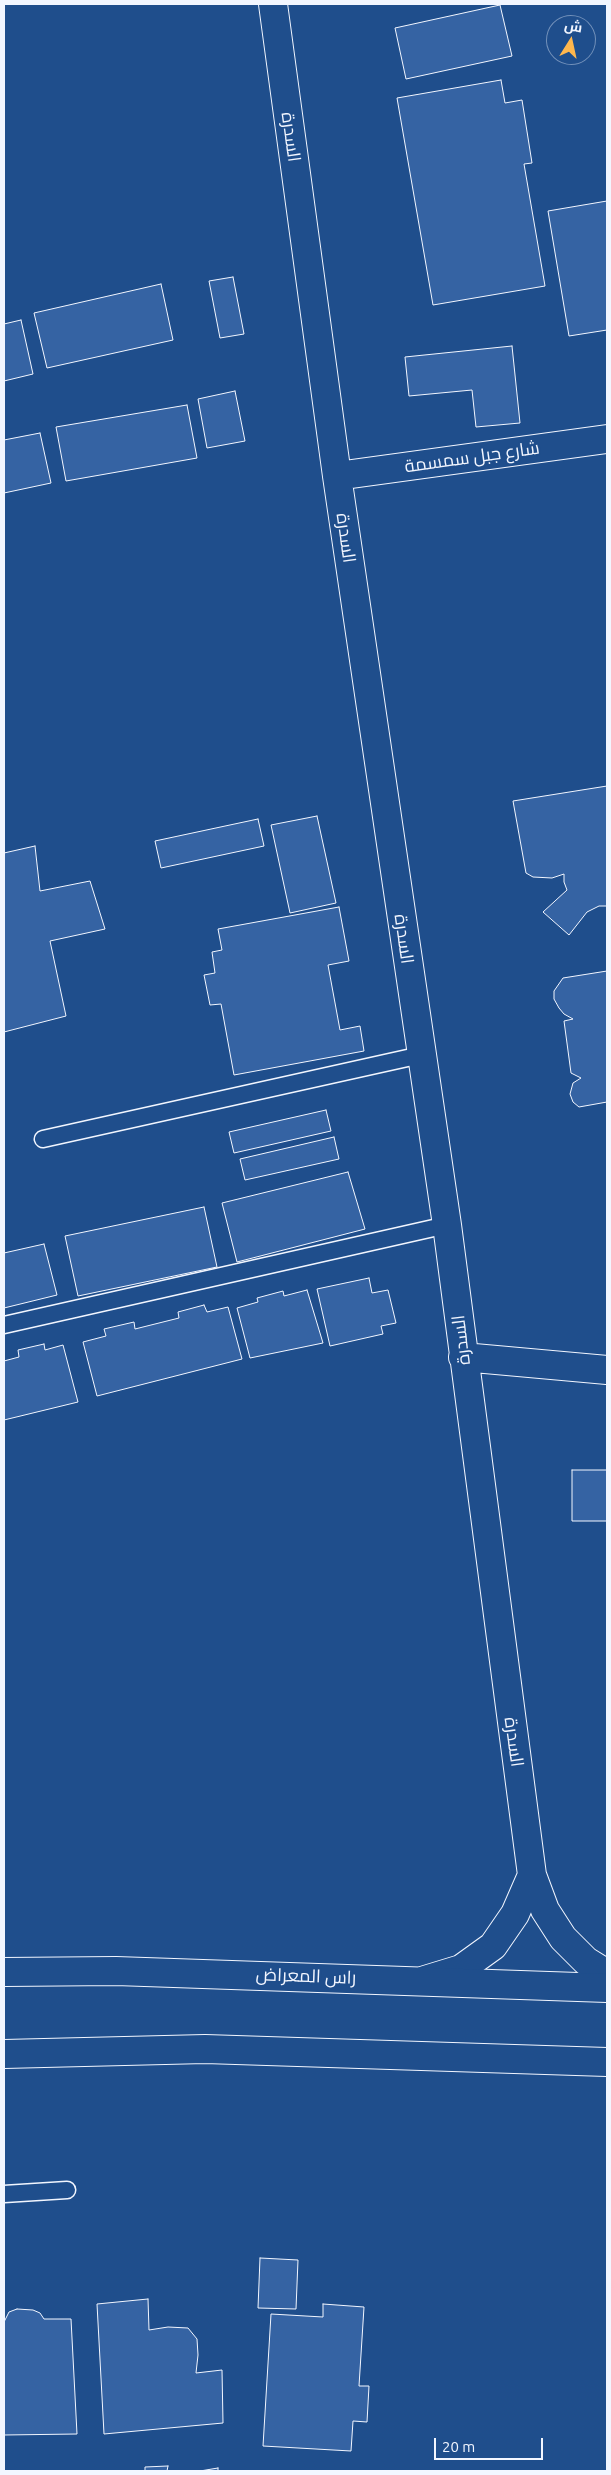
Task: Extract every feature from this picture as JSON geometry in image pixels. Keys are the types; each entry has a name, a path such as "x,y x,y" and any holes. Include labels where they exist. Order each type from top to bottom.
{"street":[{"name":"السدرة","path":"272,4 337,476 447,1225 532,1875 545,1910 563,1938 586,1961 607,1974"},
{"name":"شارع جبل سمسمة","path":"337,476 607,439"},
{"path":"463,1357 607,1370"},
{"path":"424,1980 461,1969 493,1946 515,1914 532,1875"},
{"name":"راس المعراض","path":"4,1972 116,1970 607,1988"},
{"path":"4,2054 205,2049 607,2062"}],"lane":[{"path":"43,1139 421,1055"},
{"path":"4,1325 447,1225"},
{"path":"4,2194 67,2190"}],"building":[{"path":"500,5 512,56 406,79 395,28"},
{"path":"501,80 505,103 522,100 532,163 524,164 545,286 433,305 397,98"},
{"path":"607,201 607,330 569,336 548,211"},
{"path":"233,277 244,334 220,338 209,281"},
{"path":"161,284 173,340 47,368 34,313"},
{"path":"21,320 33,374 4,381 4,324"},
{"path":"512,346 520,423 476,427 472,390 409,396 405,357"},
{"path":"235,391 245,441 207,448 198,399"},
{"path":"187,405 197,458 66,481 56,427"},
{"path":"40,433 51,483 4,493 4,440"},
{"path":"607,786 607,906 599,906 587,912 569,935 543,912 567,890 564,874 552,878 533,877 526,873 513,801"},
{"path":"317,816 336,903 290,913 271,825"},
{"path":"258,819 264,846 161,868 155,841"},
{"path":"35,846 40,891 90,881 105,929 50,941 66,1016 4,1032 4,853"},
{"path":"339,907 349,961 328,965 340,1030 360,1026 364,1051 234,1075 221,1004 210,1005 204,975 215,973 212,952 222,950 218,929"},
{"path":"607,971 607,1102 579,1107 573,1102 570,1094 573,1083 581,1078 571,1073 564,1021 573,1019 564,1014 559,1008 554,999 554,991 563,978"},
{"path":"326,1110 331,1131 234,1153 229,1132"},
{"path":"334,1137 339,1159 245,1180 240,1159"},
{"path":"348,1172 365,1229 237,1262 222,1203"},
{"path":"204,1207 217,1267 78,1296 65,1236"},
{"path":"44,1244 57,1295 4,1308 4,1253"},
{"path":"369,1278 372,1293 388,1290 396,1323 381,1326 383,1334 330,1346 317,1289"},
{"path":"307,1290 323,1343 250,1358 237,1308 258,1302 257,1298 283,1291 284,1296"},
{"path":"204,1305 207,1312 228,1307 242,1359 97,1396 83,1342 106,1336 104,1329 134,1322 135,1329 179,1318 178,1312"},
{"path":"44,1344 45,1350 63,1345 78,1402 4,1420 4,1361 19,1357 18,1350"},
{"path":"572,1470 607,1470 607,1521 572,1521"},
{"path":"260,2258 298,2260 296,2309 258,2308"},
{"path":"148,2299 149,2330 168,2327 188,2328 197,2339 196,2373 222,2370 223,2423 104,2434 97,2304"},
{"path":"323,2304 364,2307 359,2386 369,2386 367,2422 353,2421 351,2451 263,2446 271,2314 323,2317"},
{"path":"17,2309 33,2310 40,2313 44,2319 71,2319 77,2434 4,2435 4,2322 9,2312"},
{"path":"168,2466 167,2471 145,2471 145,2467"},
{"path":"218,2468 218,2471 200,2471"}]}
